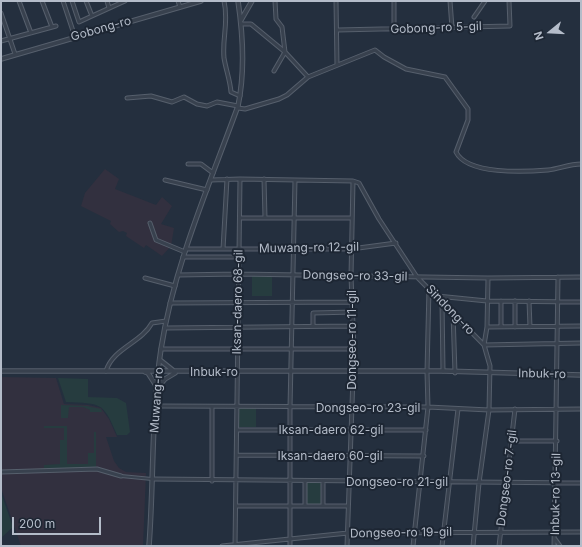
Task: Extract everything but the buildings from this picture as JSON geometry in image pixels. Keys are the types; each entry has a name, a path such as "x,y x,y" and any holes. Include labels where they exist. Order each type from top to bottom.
{"street":[{"path":"19,1 31,33"},
{"path":"42,1 52,27"},
{"path":"63,1 75,37"},
{"path":"72,1 79,22 125,1"},
{"path":"86,1 92,16"},
{"path":"107,1 109,8"},
{"path":"178,1 180,7"},
{"name":"Gobong-ro","path":"1,59 201,1"},
{"path":"224,1 228,15 224,33 224,59 230,79 231,92 240,96"},
{"name":"Muwang-ro","path":"149,546 155,406 161,349 174,286 183,257 238,107 240,96 241,23 238,1"},
{"path":"252,1 241,23 251,24 285,52 308,77"},
{"path":"274,71 285,52 282,28 276,19 275,1"},
{"path":"336,1 338,30 337,65"},
{"path":"394,1 394,30"},
{"path":"450,1 452,28"},
{"path":"474,17 485,1"},
{"name":"Gobong-ro 5-gil","path":"338,30 394,30 510,26 509,1"},
{"path":"1,13 15,54"},
{"path":"1,41 56,26"},
{"path":"127,98 151,96 172,102 184,97 207,106 217,102 245,108 279,99 287,95 308,77 375,50 384,57 406,69 445,77 468,108 468,120 456,152 460,159 469,164 515,172 549,170 570,164 581,164"},
{"path":"188,164 201,164 213,173"},
{"path":"223,249 227,179"},
{"name":"Iksan-daero 68-gil","path":"235,545 237,506 236,407 240,179"},
{"path":"211,180 264,179 353,181"},
{"path":"264,179 265,218"},
{"path":"165,180 207,190"},
{"path":"290,546 290,373 295,180"},
{"name":"Dongseo-ro 11-gil","path":"347,546 352,371 354,349 354,312 351,276 351,218 353,181"},
{"name":"Sindong-ro","path":"353,181 359,183 417,277 484,345 491,373 489,410 479,483 473,546"},
{"path":"240,218 351,218"},
{"path":"150,223 156,240 185,251"},
{"name":"Muwang-ro 12-gil","path":"185,251 223,249 352,249 396,243"},
{"path":"183,257 239,257"},
{"name":"Dongseo-ro 33-gil","path":"178,275 238,274 488,278 581,277"},
{"name":"Inbuk-ro 13-gil","path":"554,546 557,441 558,277"},
{"path":"145,278 174,286"},
{"path":"488,278 487,327 484,345 581,343"},
{"path":"413,546 424,456 428,407 427,372 429,288"},
{"path":"437,296 487,301 581,302"},
{"path":"442,301 443,372"},
{"path":"501,301 501,327"},
{"path":"515,301 515,327"},
{"path":"529,301 530,327"},
{"path":"170,304 353,302"},
{"path":"313,326 313,312 354,312"},
{"path":"453,313 455,373"},
{"path":"106,371 108,363 127,345 147,333 152,323 166,321"},
{"path":"165,328 354,326"},
{"path":"487,327 581,326"},
{"path":"161,349 354,349"},
{"path":"142,371 148,373 157,388 165,379 176,372 160,360"},
{"path":"1,375 3,371"},
{"name":"Inbuk-ro","path":"3,371 290,373 352,371 581,374"},
{"name":"Dongseo-ro 23-gil","path":"155,406 290,408 428,407 489,410 581,408"},
{"path":"212,407 212,481"},
{"path":"442,546 458,409"},
{"name":"Dongseo-ro 7-gil","path":"499,546 515,409"},
{"name":"Iksan-daero 62-gil","path":"236,430 426,430"},
{"name":"Inbuk-ro 13-gil","path":"512,441 557,441"},
{"name":"Iksan-daero 60-gil","path":"237,455 424,456"},
{"path":"1,472 97,469 121,476 153,479"},
{"name":"Dongseo-ro 21-gil","path":"153,479 305,482 421,481 479,483 581,483"},
{"path":"305,482 305,506"},
{"path":"323,482 323,506"},
{"path":"237,506 348,506"},
{"name":"Dongseo-ro 19-gil","path":"222,546 348,533 581,532"},
{"path":"554,538 560,546"}],"shaded area":[{"path":"105,169 119,179 115,189 156,205 162,197 172,206 161,224 174,228 171,246 162,256 146,245 144,248 126,236 127,233 123,231 119,232 110,224 111,221 81,206 85,193"},
{"path":"1,377 56,378 64,404 88,405 101,408 109,419 117,437 106,437 114,461 119,468 126,472 146,473 143,546 21,546 1,488"}],"green space":[{"path":"252,276 272,276 272,296 252,296"},
{"path":"58,378 88,379 88,397 117,398 126,403 130,432 127,435 117,435 108,416 99,406 87,403 66,402"},
{"path":"61,405 87,406 101,409 102,412 90,412 90,410 83,407 69,407 68,418 61,418"},
{"path":"239,408 256,408 256,427 239,427"},
{"path":"44,426 67,426 67,464 88,464 88,453 94,453 94,432 96,432 96,468 44,468 44,465 60,464 60,440 64,440 64,428 44,428"},
{"path":"306,483 322,483 322,505 306,505"},
{"path":"1,493 13,527 1,538"}]}
